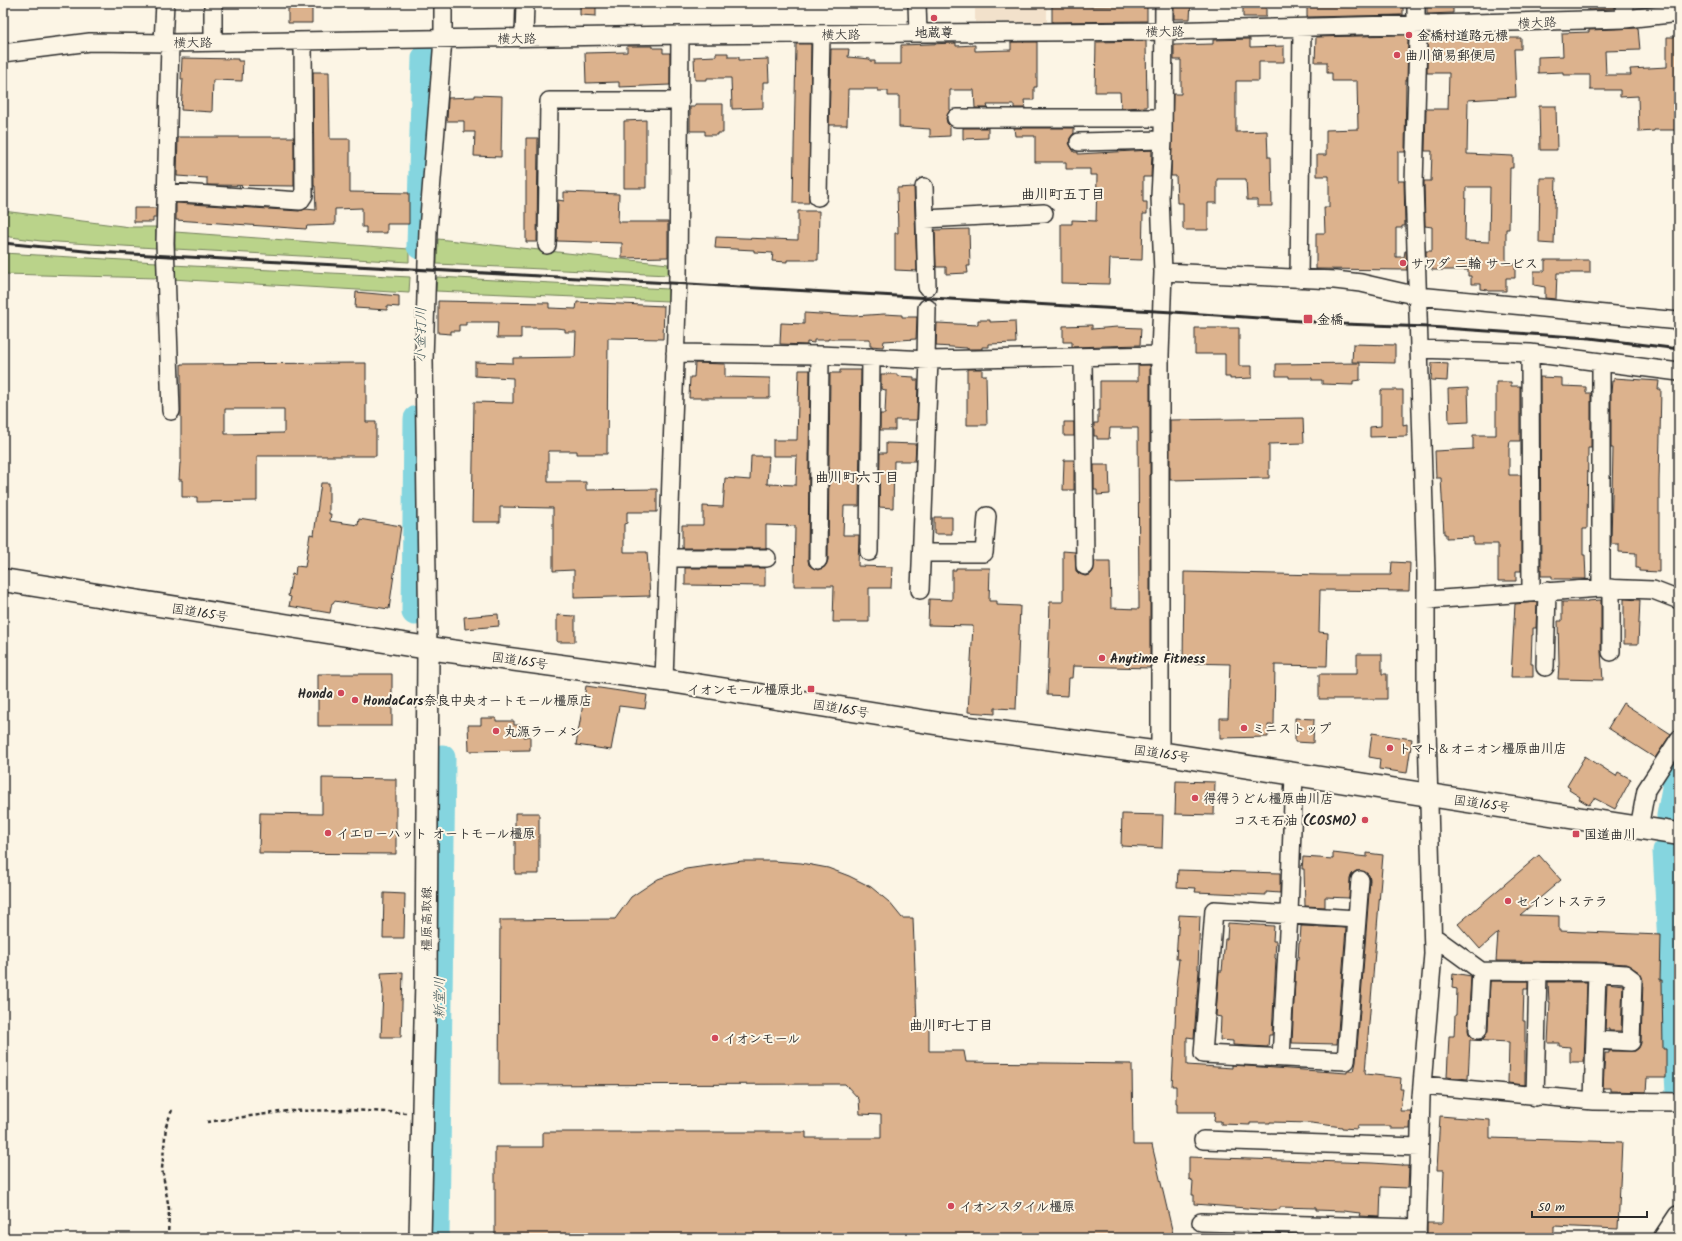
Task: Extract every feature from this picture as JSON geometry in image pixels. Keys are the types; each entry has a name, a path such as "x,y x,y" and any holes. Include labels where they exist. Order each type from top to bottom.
{"highway":[{"name":"国道165号","path":"3,580 428,648 664,680 947,725 1160,753 1679,834"},
{"path":"1665,1238 1679,1216"}],"main road":[{"name":"橿原高取線","path":"420,1238 426,979 428,648"}],"street":[{"path":"165,3 167,43 165,243 171,411"},
{"path":"213,3 213,42"},
{"path":"428,648 424,360 428,230 443,39 443,3"},
{"path":"524,37 525,3"},
{"path":"917,3 918,33"},
{"path":"1160,753 1160,356 1163,272 1160,196 1163,140 1164,3"},
{"path":"1201,1222 1243,1231 1417,1233 1422,1085 1433,954 1433,936 1426,692 1427,600 1414,184 1418,40 1416,3"},
{"name":"横大路","path":"3,53 90,42 167,43 680,35 1163,31 1416,25 1625,11 1679,13"},
{"path":"1299,279 1302,28"},
{"path":"818,197 821,34"},
{"path":"664,680 678,276 680,35"},
{"path":"166,192 300,201 304,195 303,41"},
{"path":"547,245 549,101 680,101"},
{"path":"956,118 1163,118"},
{"path":"1078,142 1163,140"},
{"path":"924,187 927,287"},
{"path":"925,219 1044,213"},
{"path":"1163,272 1335,280 1361,283 1418,296 1679,321"},
{"path":"920,590 928,360 927,308"},
{"path":"1420,349 1530,353 1679,372"},
{"path":"675,353 928,360 1160,356"},
{"path":"1530,353 1539,592 1545,667"},
{"path":"818,560 820,356"},
{"path":"1083,357 1085,566"},
{"path":"869,552 871,358"},
{"path":"1601,362 1606,588 1610,652"},
{"path":"922,553 984,553 987,516"},
{"path":"668,558 767,558"},
{"path":"1427,600 1606,588 1654,590 1679,600"},
{"path":"1639,828 1646,790 1679,739"},
{"path":"1281,1058 1289,914 1294,774"},
{"path":"1357,919 1214,910 1203,1054 1346,1061 1357,919 1360,880"},
{"path":"1433,936 1481,971 1597,972 1625,974 1633,980 1631,1042 1595,1040"},
{"path":"1478,1030 1481,971"},
{"path":"1535,1097 1538,971"},
{"path":"1593,1101 1597,972"},
{"path":"1422,1085 1535,1097 1593,1101 1679,1102"},
{"path":"1203,1140 1419,1147"}],"path":[{"path":"168,1238 169,1209 162,1169 166,1126 172,1110"},
{"path":"207,1122 288,1111 350,1110 423,1114"}],"shaded area":[{"path":"975,3 1047,3 1047,22 975,22"}],"green space":[{"path":"3,211 130,227 156,227 156,248 41,241 3,236"},
{"path":"175,232 409,249 409,262 175,249"},
{"path":"438,239 668,264 668,275 437,264"},
{"path":"3,253 157,262 157,278 3,274"},
{"path":"172,265 410,277 409,293 171,279"},
{"path":"437,277 668,289 668,301 436,291"}],"building":[{"path":"288,3 312,3 312,23 288,23"},
{"path":"580,3 596,3 596,16 580,15"},
{"path":"1052,3 1090,3 1090,6 1147,5 1147,21 1052,22"},
{"path":"1174,3 1191,3 1190,19 1174,19"},
{"path":"1243,3 1266,3 1266,17 1243,17"},
{"path":"1307,3 1332,3 1332,5 1403,3 1403,15 1307,17"},
{"path":"1427,3 1453,3 1453,13 1427,14"},
{"path":"1588,3 1614,3 1614,9 1588,10"},
{"path":"1638,28 1640,50 1605,51 1606,75 1631,75 1630,69 1667,67 1667,37 1679,37 1679,130 1654,130 1639,132 1638,96 1620,97 1620,90 1590,90 1590,75 1563,75 1563,72 1538,73 1538,57 1563,56 1562,33 1589,32 1589,30"},
{"path":"1453,33 1453,37 1467,38 1521,38 1521,49 1514,49 1516,97 1468,100 1467,154 1513,156 1513,168 1510,168 1509,229 1506,229 1506,264 1515,264 1515,278 1506,278 1506,291 1488,291 1481,289 1481,284 1471,284 1471,276 1468,276 1468,270 1432,270 1432,263 1426,263 1426,251 1432,251 1432,227 1425,226 1424,181 1431,181 1432,151 1425,151 1426,109 1448,109 1449,73 1427,73 1427,34","holes":["1466,187 1490,187 1489,242 1465,241"]},
{"path":"1407,35 1405,152 1398,152 1398,181 1404,181 1405,226 1402,226 1402,228 1396,228 1396,257 1404,257 1406,251 1407,270 1316,269 1316,233 1325,233 1324,207 1329,207 1329,176 1317,176 1317,155 1326,155 1326,130 1358,129 1357,81 1332,81 1332,73 1327,73 1327,62 1315,62 1316,37"},
{"path":"1250,39 1250,47 1284,46 1284,62 1259,62 1259,81 1236,81 1236,132 1267,131 1268,157 1271,157 1272,206 1257,206 1257,200 1247,200 1246,179 1217,179 1217,203 1208,203 1208,230 1184,230 1183,203 1177,203 1176,176 1171,176 1173,94 1181,94 1181,60 1174,60 1174,45 1213,44 1213,40"},
{"path":"1146,41 1147,107 1121,108 1120,92 1095,92 1096,42"},
{"path":"1011,42 1037,42 1037,87 1034,87 1034,100 1024,100 1025,108 1014,108 1014,105 987,105 988,108 975,108 974,90 950,90 950,110 946,118 947,123 950,126 950,136 930,137 930,129 899,127 899,96 888,96 888,91 878,91 878,89 848,89 847,125 829,125 831,49 849,49 848,57 870,59 870,61 875,61 875,64 901,64 901,45 956,43 956,46 975,45 975,51 1011,50"},
{"path":"796,44 811,44 809,203 793,203"},
{"path":"627,46 653,46 653,48 663,48 663,53 670,53 670,85 619,87 619,82 586,83 585,53 627,52"},
{"path":"716,53 728,53 728,57 739,57 739,60 768,59 769,82 763,82 763,108 732,109 731,78 707,78 707,80 695,80 694,57 716,56"},
{"path":"182,58 238,59 238,61 243,61 242,81 213,80 212,112 181,110 183,79 181,79"},
{"path":"313,72 329,72 330,139 350,139 350,192 409,193 409,224 387,224 387,233 366,233 366,227 362,227 362,208 335,209 335,225 307,226 306,229 176,220 176,203 299,211 305,209 316,210 314,186"},
{"path":"475,95 502,96 501,157 474,156 475,132 464,132 464,121 447,121 448,98 475,97"},
{"path":"695,104 723,104 723,133 717,133 717,135 705,135 705,131 690,131 690,107 695,107"},
{"path":"1539,106 1556,106 1557,150 1540,150"},
{"path":"646,120 646,188 624,188 624,121"},
{"path":"963,128 988,128 988,138 963,139"},
{"path":"1014,128 1074,128 1074,133 1070,138 1069,143 1074,152 1078,152 1078,154 1152,150 1151,177 1143,177 1143,202 1147,202 1147,214 1143,214 1142,260 1110,259 1109,284 1061,283 1061,224 1072,224 1072,220 1096,221 1097,175 1090,175 1090,169 1066,169 1066,162 1035,162 1035,136 1015,136"},
{"path":"178,137 294,137 294,186 207,185 207,178 177,176"},
{"path":"526,138 538,138 537,242 526,242"},
{"path":"1540,178 1556,178 1554,244 1539,243"},
{"path":"914,187 917,271 895,270 895,233 898,233 897,188"},
{"path":"564,192 619,194 618,222 668,222 668,257 622,258 622,243 557,241 558,200 564,201"},
{"path":"134,208 156,208 156,218 153,218 153,222 134,222"},
{"path":"798,211 819,211 818,260 787,260 787,262 772,261 773,253 754,252 754,250 715,248 716,237 798,240"},
{"path":"969,229 970,266 967,266 968,273 946,274 946,267 936,267 935,230"},
{"path":"1545,260 1590,260 1590,273 1557,273 1556,299 1545,298 1545,287 1534,285 1534,271 1545,271"},
{"path":"356,292 399,296 399,307 387,306 387,310 355,308"},
{"path":"438,301 549,303 549,308 576,309 577,302 664,306 663,339 608,338 607,454 577,454 577,451 548,451 548,482 586,482 586,490 657,489 657,512 627,512 627,523 624,524 624,552 647,552 650,596 574,598 574,570 553,571 553,508 500,507 500,522 472,522 474,402 513,403 513,378 475,376 475,362 513,363 513,358 575,357 576,332 565,332 565,329 556,328 521,328 521,338 497,338 498,322 466,322 466,325 459,325 459,331 451,331 451,334 438,333"},
{"path":"804,313 853,316 884,314 902,315 902,317 917,317 916,339 884,341 883,347 870,346 870,339 814,340 814,343 807,342 807,345 780,344 781,323 804,324"},
{"path":"978,320 990,320 990,322 1015,321 1016,343 989,344 989,347 982,347 982,349 936,346 937,323 978,325"},
{"path":"1092,325 1092,329 1117,327 1141,328 1140,345 1072,347 1072,342 1063,342 1063,326"},
{"path":"1195,328 1239,328 1239,366 1252,366 1252,378 1230,379 1230,377 1225,377 1225,354 1195,354"},
{"path":"1353,344 1395,345 1395,363 1352,362"},
{"path":"366,363 366,422 376,422 376,456 257,456 257,501 197,502 197,497 182,497 182,480 179,480 181,463 181,364","holes":["225,409 284,409 284,433 225,434"]},
{"path":"695,363 725,364 725,377 770,378 770,398 689,398 690,377 694,377"},
{"path":"1360,363 1360,380 1353,381 1353,385 1322,384 1322,380 1312,380 1312,378 1289,378 1289,376 1276,376 1276,364"},
{"path":"1432,363 1448,364 1447,381 1431,380"},
{"path":"1138,365 1150,365 1150,668 1073,666 1072,678 1069,678 1068,696 1047,695 1050,602 1063,602 1063,551 1075,552 1076,571 1085,576 1090,575 1093,571 1095,561 1110,561 1111,608 1139,609 1138,428 1110,428 1109,439 1097,439 1097,436 1094,436 1094,423 1098,423 1098,410 1100,410 1100,381 1138,381"},
{"path":"967,369 982,369 982,375 986,375 987,425 967,425"},
{"path":"799,370 810,370 808,560 809,565 818,570 826,565 828,560 830,373 840,373 840,370 861,370 859,506 844,506 843,535 859,535 858,566 892,567 891,588 869,588 869,622 833,622 834,586 794,586 795,526 766,525 766,548 682,548 682,525 703,525 703,506 723,507 725,478 750,480 751,456 769,456 767,484 796,485 797,456 773,456 773,440 797,440"},
{"path":"881,374 897,374 897,376 914,377 914,380 918,380 917,420 895,420 895,430 880,430 880,414 885,414 886,390 881,389"},
{"path":"1540,377 1562,378 1562,386 1586,387 1586,393 1591,393 1591,448 1588,448 1587,529 1583,529 1583,555 1585,555 1586,579 1552,579 1552,576 1541,576"},
{"path":"1614,378 1659,381 1658,389 1661,389 1659,572 1639,571 1639,568 1636,568 1636,553 1619,552 1619,544 1611,544 1613,448 1611,448 1611,393 1612,381 1614,381"},
{"path":"1496,382 1511,382 1511,386 1520,386 1520,441 1510,441 1509,449 1509,475 1521,475 1521,571 1516,571 1516,581 1498,581 1498,544 1473,544 1473,537 1446,538 1446,534 1444,534 1441,478 1436,478 1435,451 1473,449 1473,435 1496,435"},
{"path":"1468,388 1469,422 1449,423 1448,389"},
{"path":"1381,390 1403,390 1403,425 1407,424 1407,436 1370,437 1370,427 1381,426"},
{"path":"1303,418 1304,443 1269,444 1269,478 1170,480 1170,420"},
{"path":"1064,422 1074,422 1074,436 1064,436"},
{"path":"886,443 916,444 915,461 894,461 893,508 879,507 880,453 886,453"},
{"path":"1064,460 1074,460 1074,490 1063,490"},
{"path":"1094,465 1109,465 1110,494 1097,495 1097,490 1094,490"},
{"path":"321,483 329,483 330,521 358,525 359,519 401,526 389,609 334,601 334,603 332,603 330,613 289,606 291,597 288,596 292,574 295,575 296,566 305,567 310,534 314,535"},
{"path":"934,517 952,517 952,534 934,534"},
{"path":"1392,562 1410,563 1409,591 1320,590 1319,632 1328,633 1327,666 1275,665 1274,725 1268,725 1268,737 1220,738 1220,718 1228,718 1230,664 1183,663 1184,572 1391,575"},
{"path":"685,568 765,568 765,586 685,585"},
{"path":"956,568 990,568 989,601 997,601 997,605 1020,606 1016,709 995,708 995,714 968,712 973,626 928,625 929,599 952,600 952,570 956,570"},
{"path":"1624,599 1640,600 1638,644 1624,644"},
{"path":"1601,600 1601,652 1603,680 1558,679 1558,621 1562,621 1562,602 1587,602"},
{"path":"1537,602 1536,628 1533,628 1532,635 1531,664 1533,664 1533,677 1511,677 1515,604"},
{"path":"498,614 499,626 465,629 464,617"},
{"path":"557,615 575,616 575,642 557,642"},
{"path":"1357,654 1382,654 1382,674 1387,674 1387,699 1319,699 1319,674 1357,674"},
{"name":"HondaCars奈良中央オートモール橿原店","path":"318,674 392,674 392,726 318,726"},
{"path":"586,686 647,695 645,709 619,706 611,750 576,745"},
{"path":"1623,703 1671,734 1655,758 1608,728"},
{"name":"丸源ラーメン","path":"481,718 496,718 496,721 514,721 514,725 524,725 524,737 530,736 530,750 469,751 468,725 481,725"},
{"path":"1295,718 1314,719 1313,743 1295,742"},
{"name":"トマト＆オニオン橿原曲川店","path":"1372,733 1412,739 1407,773 1379,769 1380,759 1369,757"},
{"path":"1585,756 1616,776 1618,772 1631,779 1615,809 1594,798 1589,805 1569,790 1570,788 1567,786"},
{"name":"イエローハット オートモール橿原","path":"322,778 396,779 396,854 259,853 260,813 322,814"},
{"name":"得得うどん橿原曲川店","path":"1176,781 1215,782 1214,815 1175,814"},
{"path":"515,813 539,813 539,874 515,874"},
{"path":"1122,814 1163,815 1162,848 1121,846"},
{"path":"1333,853 1367,857 1367,853 1383,855 1365,1072 1366,1074 1401,1078 1400,1089 1403,1089 1400,1111 1411,1111 1410,1129 1391,1129 1391,1126 1357,1126 1357,1129 1312,1123 1270,1122 1250,1123 1250,1125 1221,1124 1221,1121 1214,1121 1215,1112 1177,1112 1176,1086 1172,1086 1176,985 1179,959 1176,959 1179,915 1200,916 1199,970 1194,1038 1187,1037 1187,1065 1232,1068 1232,1065 1347,1073 1347,1071 1354,1071 1356,1062 1370,880 1369,875 1365,872 1356,871 1352,874 1350,879 1349,898 1325,897 1325,907 1305,906 1304,869 1302,869 1303,857 1333,859"},
{"path":"1539,855 1561,880 1520,915 1559,916 1559,931 1661,935 1660,980 1662,980 1663,1049 1666,1049 1666,1078 1647,1078 1646,1092 1610,1091 1610,1088 1603,1088 1605,1053 1609,1053 1609,1051 1635,1051 1639,1048 1641,1043 1643,980 1639,972 1626,964 1597,962 1496,961 1498,933 1480,949 1458,924"},
{"name":"イオンモール","path":"742,861 801,863 828,868 871,887 889,902 902,918 913,918 917,1023 929,1025 929,1051 964,1051 966,1062 1132,1064 1133,1145 1152,1145 1174,1238 495,1238 495,1147 543,1147 543,1132 806,1132 806,1138 881,1138 881,1115 860,1114 859,1099 845,1084 499,1085 500,920 615,919 631,897 658,879 686,869"},
{"path":"1178,870 1280,873 1280,893 1266,892 1266,895 1195,892 1196,888 1177,887"},
{"path":"384,893 405,894 404,938 383,938"},
{"path":"1228,923 1274,926 1273,941 1276,941 1276,959 1272,1035 1269,1035 1268,1047 1233,1045 1233,1041 1220,1040 1221,1017 1216,1016 1219,971 1222,971"},
{"path":"1301,926 1346,928 1337,1044 1292,1043 1296,960 1298,960"},
{"path":"403,972 401,1037 381,1037 383,991 381,973"},
{"path":"1453,973 1471,976 1468,1030 1469,1035 1477,1040 1483,1039 1488,1031 1490,981 1528,981 1528,989 1524,989 1523,1021 1525,1021 1525,1085 1508,1083 1509,1042 1470,1040 1468,1079 1447,1077 1449,1036 1454,1036 1456,1015 1457,989 1452,988"},
{"path":"1548,982 1587,982 1584,1062 1570,1062 1570,1047 1559,1046 1559,1043 1548,1043 1550,1002"},
{"path":"1607,983 1623,985 1621,1031 1609,1031 1609,1029 1605,1029"},
{"path":"1440,1116 1490,1120 1490,1138 1622,1142 1618,1229 1554,1226 1554,1238 1427,1238 1427,1223 1442,1223 1444,1170 1437,1170"},
{"path":"1189,1157 1403,1165 1409,1166 1408,1188 1381,1187 1380,1217 1359,1216 1360,1213 1343,1211 1316,1210 1316,1208 1280,1207 1280,1209 1272,1210 1194,1204 1194,1195 1192,1195 1193,1181 1189,1179"}],"waterway":[{"name":"小金打川","path":"420,246 425,58"},
{"name":"小金打川","path":"415,612 417,419"},
{"name":"新堂川","path":"436,1238 442,758"},
{"path":"1670,816 1679,766"},
{"path":"1666,851 1679,1093"}],"railway":[{"path":"3,243 95,252 689,284 1173,312 1343,324 1429,327 1590,338 1679,349"}],"place":[{"name":"地蔵尊","path":"934,18"},
{"name":"金橋村道路元標","path":"1409,35"},
{"name":"曲川簡易郵便局","path":"1397,55"},
{"name":"サワダ 二輪 サービス","path":"1403,263"},
{"name":"金橋","path":"1308,319"},
{"name":"Anytime Fitness","path":"1102,658"},
{"name":"イオンモール橿原北","path":"811,689"},
{"name":"Honda","path":"341,693"},
{"name":"HondaCars奈良中央オートモール橿原店","path":"355,700"},
{"name":"ミニストップ","path":"1244,728"},
{"name":"丸源ラーメン","path":"496,731"},
{"name":"トマト＆オニオン橿原曲川店","path":"1390,748"},
{"name":"得得うどん橿原曲川店","path":"1195,798"},
{"name":"コスモ石油 (COSMO)","path":"1365,820"},
{"name":"イエローハット オートモール橿原","path":"328,833"},
{"name":"国道曲川","path":"1576,834"},
{"name":"セイントステラ","path":"1508,901"},
{"name":"イオンモール","path":"715,1038"},
{"name":"イオンスタイル橿原","path":"951,1206"}],"district":[{"name":"曲川町五丁目","path":"1063,194"},
{"name":"曲川町六丁目","path":"857,477"},
{"name":"曲川町七丁目","path":"951,1025"}]}
